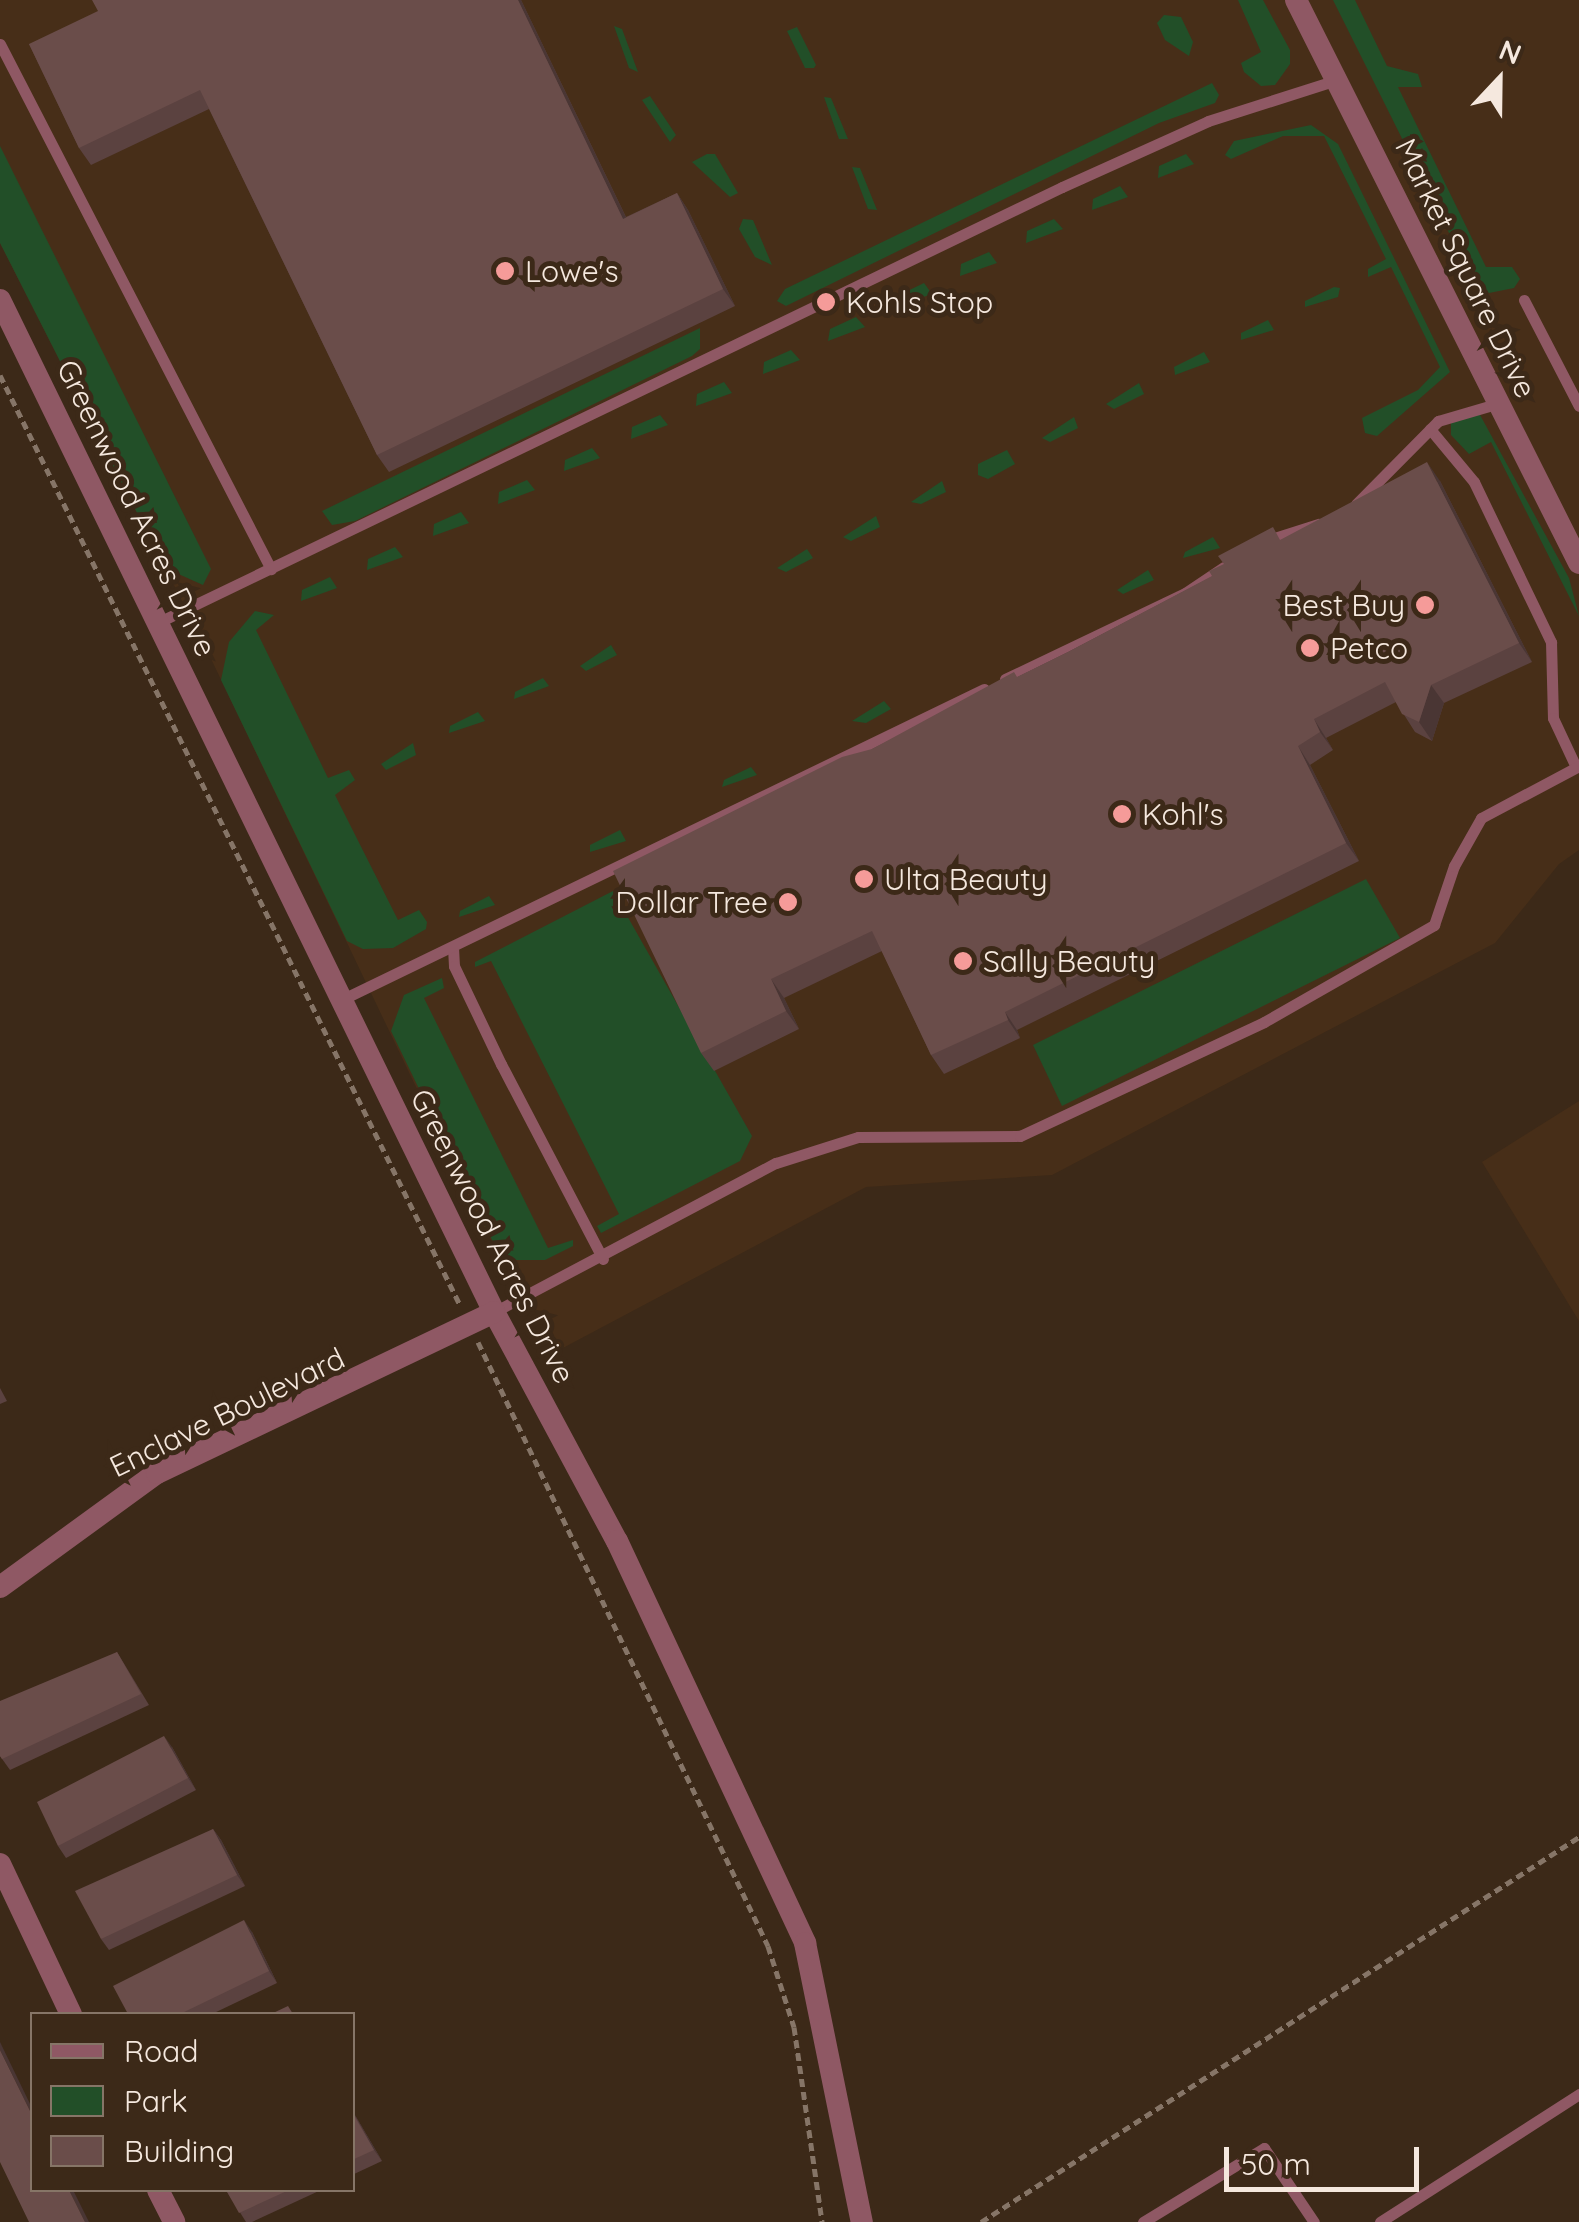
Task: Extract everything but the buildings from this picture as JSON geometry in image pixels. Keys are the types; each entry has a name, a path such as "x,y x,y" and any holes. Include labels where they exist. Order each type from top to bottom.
{"street":[{"name":"Market Square Drive","path":"1296,0 1340,80 1579,563"},
{"name":"Greenwood Acres Drive","path":"0,300 494,1312 618,1541 804,1942 862,2222"},
{"name":"Enclave Boulevard","path":"0,1587 156,1473 353,1385 494,1312"},
{"path":"0,1864 71,2012"},
{"path":"159,2192 174,2222"}],"lane":[{"path":"0,44 272,569"},
{"path":"159,622 1080,179 1208,121 1340,80"},
{"path":"1524,300 1579,406"},
{"path":"1247,552 1275,535 1334,519 1430,429 1465,410 1499,404"},
{"path":"494,1312 603,1259 776,1163 858,1137 1020,1136 1264,1022 1434,925 1454,866 1482,818 1577,766 1552,718 1551,642 1474,482 1430,429"},
{"path":"343,999 881,733 1185,593 1235,560"},
{"path":"452,947 454,966 501,1064 603,1259"},
{"path":"1380,2222 1579,2094"},
{"path":"1143,2222 1264,2148 1314,2222"}],"path":[{"path":"0,375 445,1276"},
{"path":"491,1368 768,1946 794,2026 822,2222"},
{"path":"980,2222 1579,1837"}],"shaded area":[{"path":"0,0 1579,0 1579,850 1559,864 1495,943 1052,1175 866,1187 561,1349 485,1231 202,640 0,243"},
{"path":"1579,1101 1579,1321 1482,1162"}],"green space":[{"path":"1238,0 1263,0 1290,50 1290,64 1275,85 1261,86 1244,72 1241,63 1261,52"},
{"path":"1333,0 1355,0 1387,66 1418,74 1422,87 1398,87 1486,267 1512,267 1520,279 1514,288 1489,293 1472,279"},
{"path":"1164,15 1181,17 1193,42 1189,56 1165,40 1157,23"},
{"path":"614,26 622,29 638,72 629,68"},
{"path":"797,27 814,68 805,68 787,31"},
{"path":"1212,83 1219,95 1215,103 1159,123 786,306 777,301 785,289"},
{"path":"650,96 676,135 670,142 642,100"},
{"path":"824,97 831,98 848,139 839,139"},
{"path":"1311,125 1338,144 1450,372 1377,436 1365,433 1362,418 1418,390 1440,367 1391,267 1368,277 1368,269 1386,259 1324,136 1283,136 1231,159 1225,155 1234,141"},
{"path":"0,146 211,569 203,585 165,568 0,243"},
{"path":"715,154 738,193 730,197 692,162"},
{"path":"1186,154 1194,164 1158,178 1159,166"},
{"path":"852,167 860,168 877,210 868,209"},
{"path":"1120,186 1128,197 1092,210 1093,199"},
{"path":"743,219 753,220 772,265 755,257 739,229"},
{"path":"1054,219 1063,229 1026,243 1027,231"},
{"path":"989,252 997,263 960,276 961,264"},
{"path":"924,283 932,294 895,307 897,296"},
{"path":"1334,287 1340,288 1338,297 1305,307 1305,301"},
{"path":"856,317 865,327 828,341 830,329"},
{"path":"1268,320 1274,330 1241,340 1241,333"},
{"path":"700,328 700,349 692,356 355,521 332,525 322,511"},
{"path":"791,350 800,360 763,374 764,362"},
{"path":"1204,352 1210,362 1175,375 1174,367"},
{"path":"724,382 732,393 696,406 697,394"},
{"path":"1139,383 1144,394 1114,409 1106,404"},
{"path":"1479,413 1569,578 1579,616 1491,442 1469,454 1451,435 1451,423"},
{"path":"660,415 668,425 631,439 632,427"},
{"path":"1074,417 1078,428 1050,442 1042,438"},
{"path":"592,448 600,458 564,471 565,460"},
{"path":"1007,450 1015,464 988,479 978,475 978,464"},
{"path":"527,480 535,490 498,504 499,492"},
{"path":"942,481 946,492 921,504 911,502"},
{"path":"461,512 469,523 433,536 434,524"},
{"path":"876,516 880,527 851,541 843,537"},
{"path":"1213,537 1220,548 1183,558 1185,552"},
{"path":"395,547 403,557 367,570 368,559"},
{"path":"807,549 813,558 786,572 777,568"},
{"path":"1148,570 1154,580 1123,594 1117,590"},
{"path":"330,577 337,588 301,601 302,590"},
{"path":"255,611 274,615 256,630 328,778 349,770 355,780 335,795 398,920 419,910 427,922 426,929 393,948 363,949 347,941 221,680 229,642"},
{"path":"611,645 617,655 586,671 580,666"},
{"path":"543,678 549,686 514,699 515,692"},
{"path":"884,701 891,709 866,723 852,721"},
{"path":"478,712 485,721 449,733 450,726"},
{"path":"413,743 416,755 386,770 381,764"},
{"path":"751,767 757,775 722,787 724,780"},
{"path":"620,830 626,841 590,852 590,845"},
{"path":"1366,879 1400,938 1062,1106 1033,1045"},
{"path":"613,891 752,1136 740,1161 601,1233 597,1226 619,1214 491,961 475,967 475,962"},
{"path":"489,896 495,905 459,917 460,911"},
{"path":"442,978 444,988 424,998 548,1248 573,1240 573,1246 545,1260 512,1260 495,1246 391,1031 404,995"}],"place":[{"name":"Lowe's","path":"505,271"},
{"name":"Kohls Stop","path":"826,302"},
{"name":"Best Buy","path":"1425,605"},
{"name":"Petco","path":"1310,648"},
{"name":"Kohl's","path":"1122,814"},
{"name":"Ulta Beauty","path":"864,879"},
{"name":"Dollar Tree","path":"788,902"},
{"name":"Sally Beauty","path":"963,961"}]}
